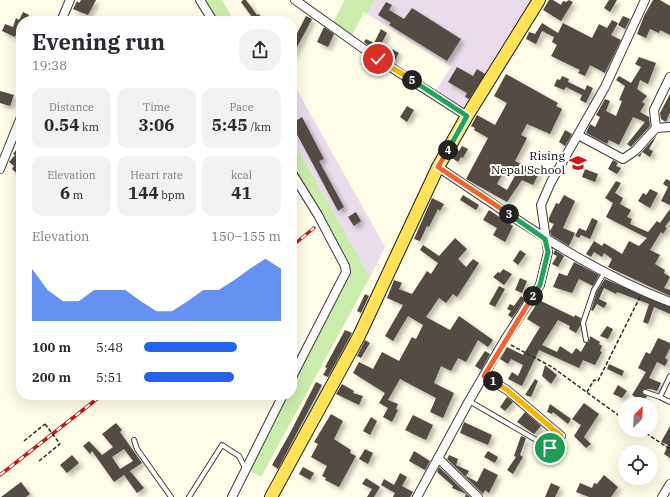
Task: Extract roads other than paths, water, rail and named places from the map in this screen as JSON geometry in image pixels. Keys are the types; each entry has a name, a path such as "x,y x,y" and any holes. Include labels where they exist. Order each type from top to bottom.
{"main road":[{"path":"271,497 359,336 438,167 467,116 539,0"}],"street":[{"path":"63,16 70,0"},
{"path":"200,0 210,16"},
{"path":"295,0 378,59 467,116"},
{"path":"417,497 484,376 540,285 548,252 541,205 551,182 605,87 645,0"},
{"path":"656,128 654,110 670,76"},
{"path":"578,135 624,158 635,151 656,128 670,127"},
{"path":"0,169 16,129"},
{"path":"438,167 545,239 643,292 670,302"},
{"path":"297,181 326,230 345,266 346,272 297,368"},
{"path":"484,376 507,390 561,436 550,448"},
{"path":"232,497 280,400"},
{"path":"438,458 478,497"},
{"path":"662,497 670,484"}],"lane":[{"path":"586,340 583,324 594,290 605,272"},
{"path":"660,397 670,376"},
{"path":"645,392 670,402"},
{"path":"469,402 550,448"},
{"path":"134,440 138,449 171,497"},
{"path":"189,497 222,445 239,456 246,469"}],"railway":[{"path":"297,242 314,228"},
{"path":"0,475 96,400"}],"place":[{"name":"Rising Nepal School","path":"578,163"}]}
